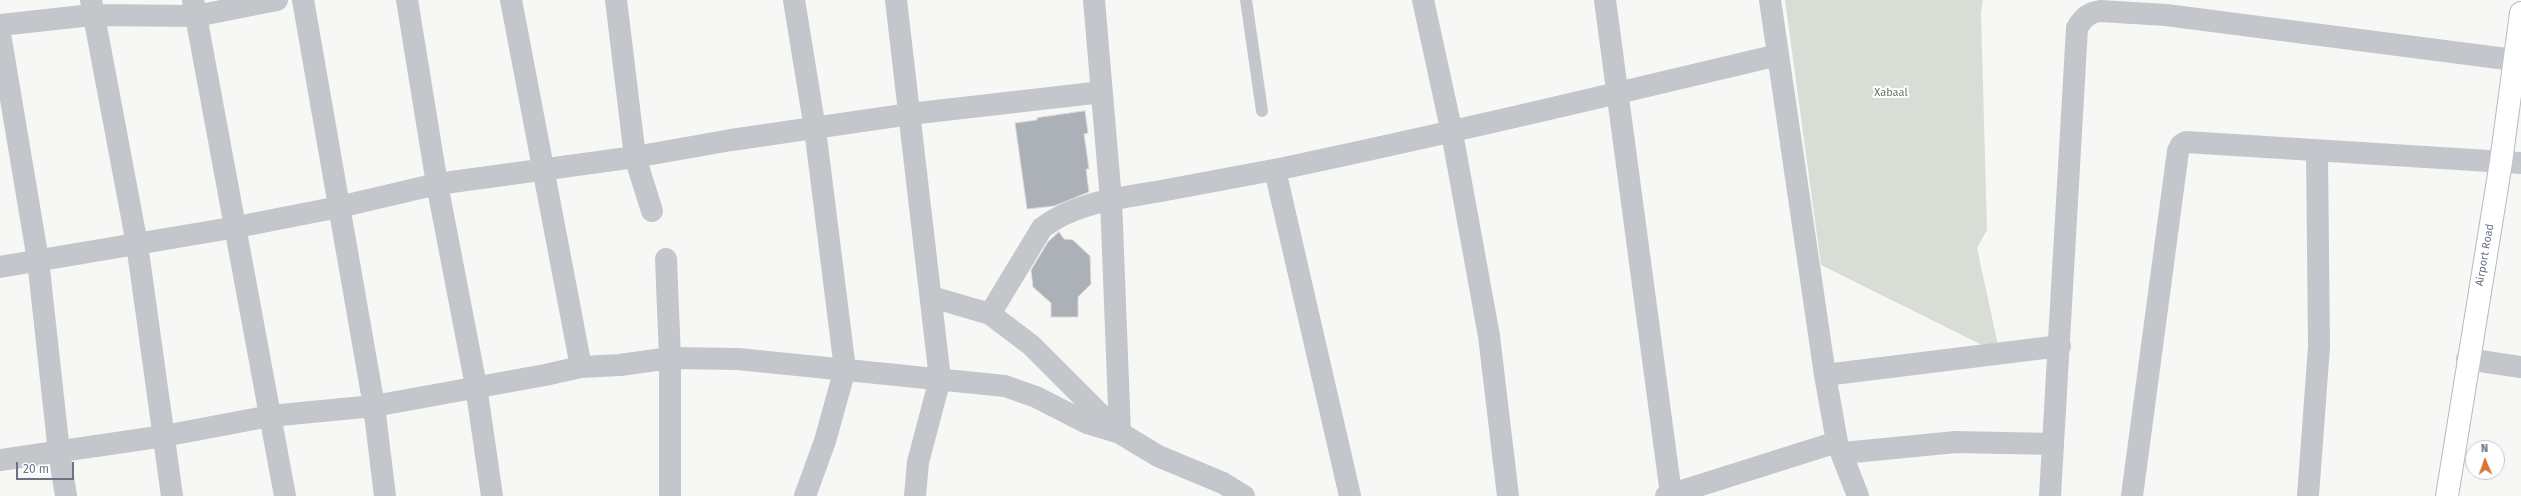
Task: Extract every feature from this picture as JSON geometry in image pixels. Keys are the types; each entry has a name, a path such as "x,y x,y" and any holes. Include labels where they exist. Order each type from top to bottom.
{"main road":[{"name":"Airport Road","path":"2447,496 2468,359 2511,163 2514,60 2521,13"}],"street":[{"path":"0,25 92,7 195,8 277,0"},
{"path":"303,0 374,406 385,496"},
{"path":"407,0 437,184 476,386 492,496"},
{"path":"512,0 581,367"},
{"path":"616,0 635,158 652,211"},
{"path":"794,0 815,129 845,369 825,441 805,496"},
{"path":"896,0 932,297 940,379 918,462 915,496"},
{"path":"1094,0 1111,200 1120,433"},
{"path":"1423,0 1452,133 1489,336 1508,496"},
{"path":"1605,0 1669,495 1699,492 1840,448 1956,442 2052,444"},
{"path":"1770,0 1825,375 1840,448 1858,496"},
{"path":"92,7 137,244 172,496"},
{"path":"195,8 285,496"},
{"path":"2050,496 2052,444 2060,346 2077,28 2084,17 2090,13 2100,11 2167,8 2514,60"},
{"path":"0,34 38,260 59,452 66,496"},
{"path":"990,314 1042,228 1055,217 1111,200 1275,170 1452,133 1778,55"},
{"path":"0,267 236,227 339,207 437,184 635,158 731,140 910,114 1102,92"},
{"path":"2132,496 2178,151 2181,145 2186,142 2511,163"},
{"path":"2308,496 2319,347 2317,150"},
{"path":"1275,170 1350,496"},
{"path":"666,259 670,358 670,496"},
{"path":"932,297 990,314 1030,345 1120,433 1220,490 1244,496"},
{"path":"1825,375 2060,346"},
{"path":"0,460 164,436 270,416 374,406 581,367 620,365 670,358 738,359 793,366 845,369 1005,386 1036,397 1087,423 1120,433"},
{"path":"2468,359 2521,367"}],"lane":[{"path":"1246,0 1262,111"}],"green space":[{"name":"Xabaal","path":"1785,0 1983,0 1981,13 1987,230 1977,248 2000,354 1821,265"}],"building":[{"path":"1085,111 1088,133 1084,134 1089,169 1086,169 1089,192 1054,206 1027,209 1015,123 1037,120 1037,118"},
{"path":"1059,232 1064,239 1073,240 1090,256 1091,284 1078,297 1078,317 1051,317 1051,303 1033,287 1031,270 1048,242"}]}
